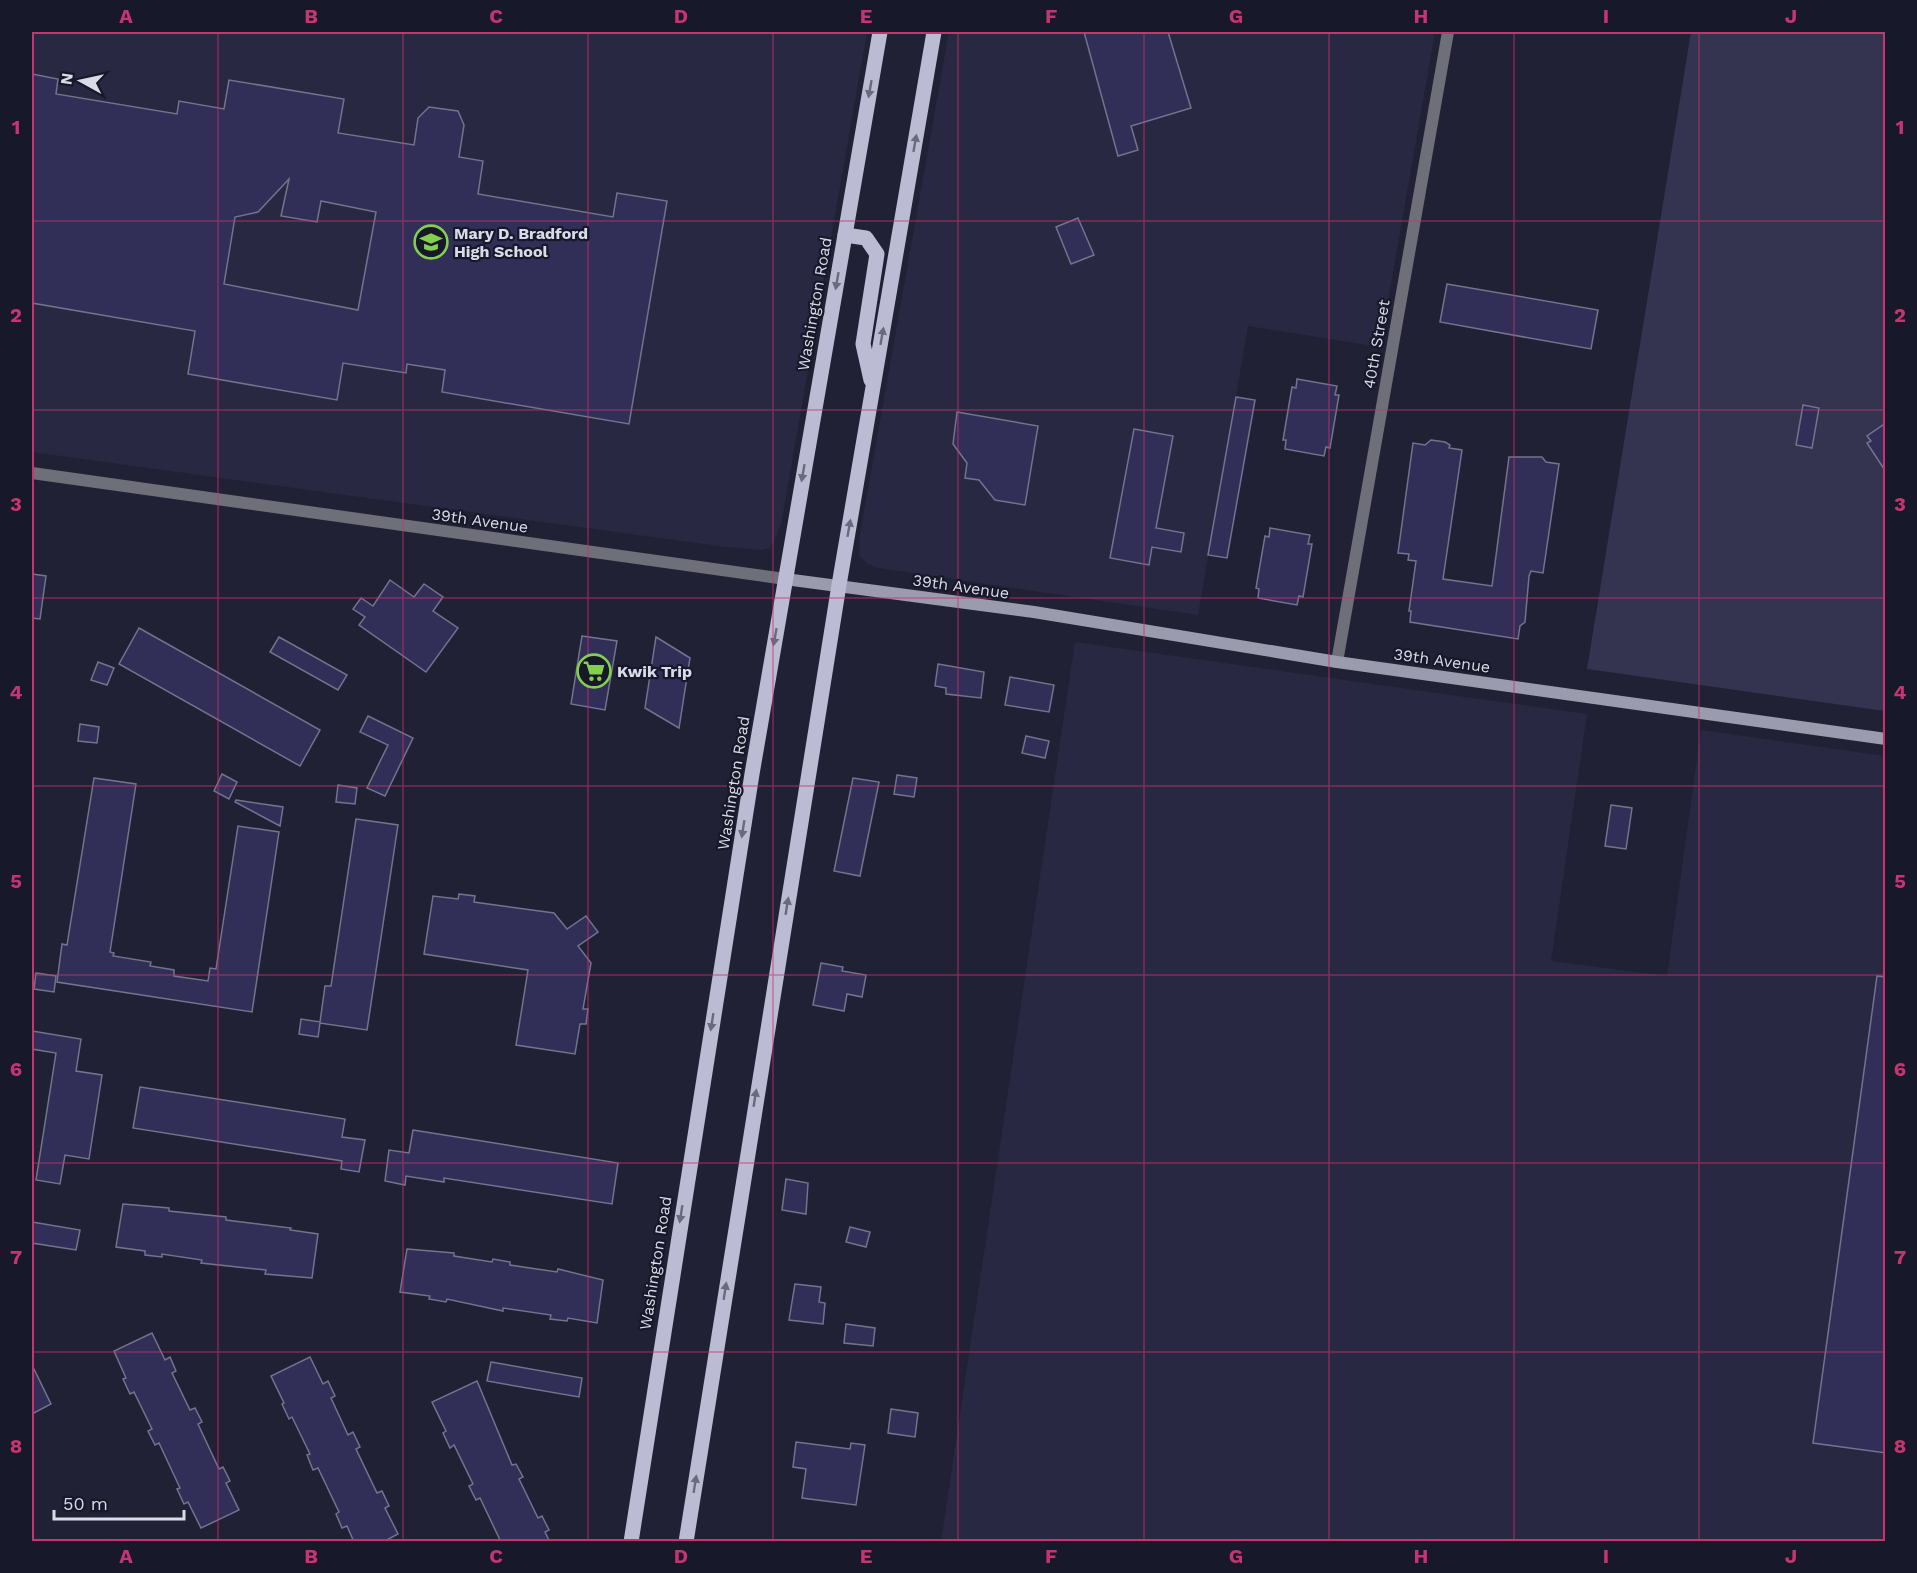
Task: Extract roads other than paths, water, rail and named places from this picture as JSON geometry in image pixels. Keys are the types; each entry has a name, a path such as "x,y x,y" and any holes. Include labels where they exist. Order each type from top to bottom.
{"main road":[{"name":"Washington Road","path":"631,1542 697,1111 785,579 880,32"},
{"path":"686,1542 839,585 934,32"},
{"path":"845,235 866,238 877,254 863,344 873,388"},
{"name":"39th Avenue","path":"785,579 1034,612 1337,662 1886,739"}],"street":[{"name":"40th Street","path":"1337,662 1448,32"},
{"name":"39th Avenue","path":"32,473 785,579"}],"place":[{"name":"Mary D. Bradford High School","path":"431,242"},
{"name":"Kwik Trip","path":"594,671"}]}
